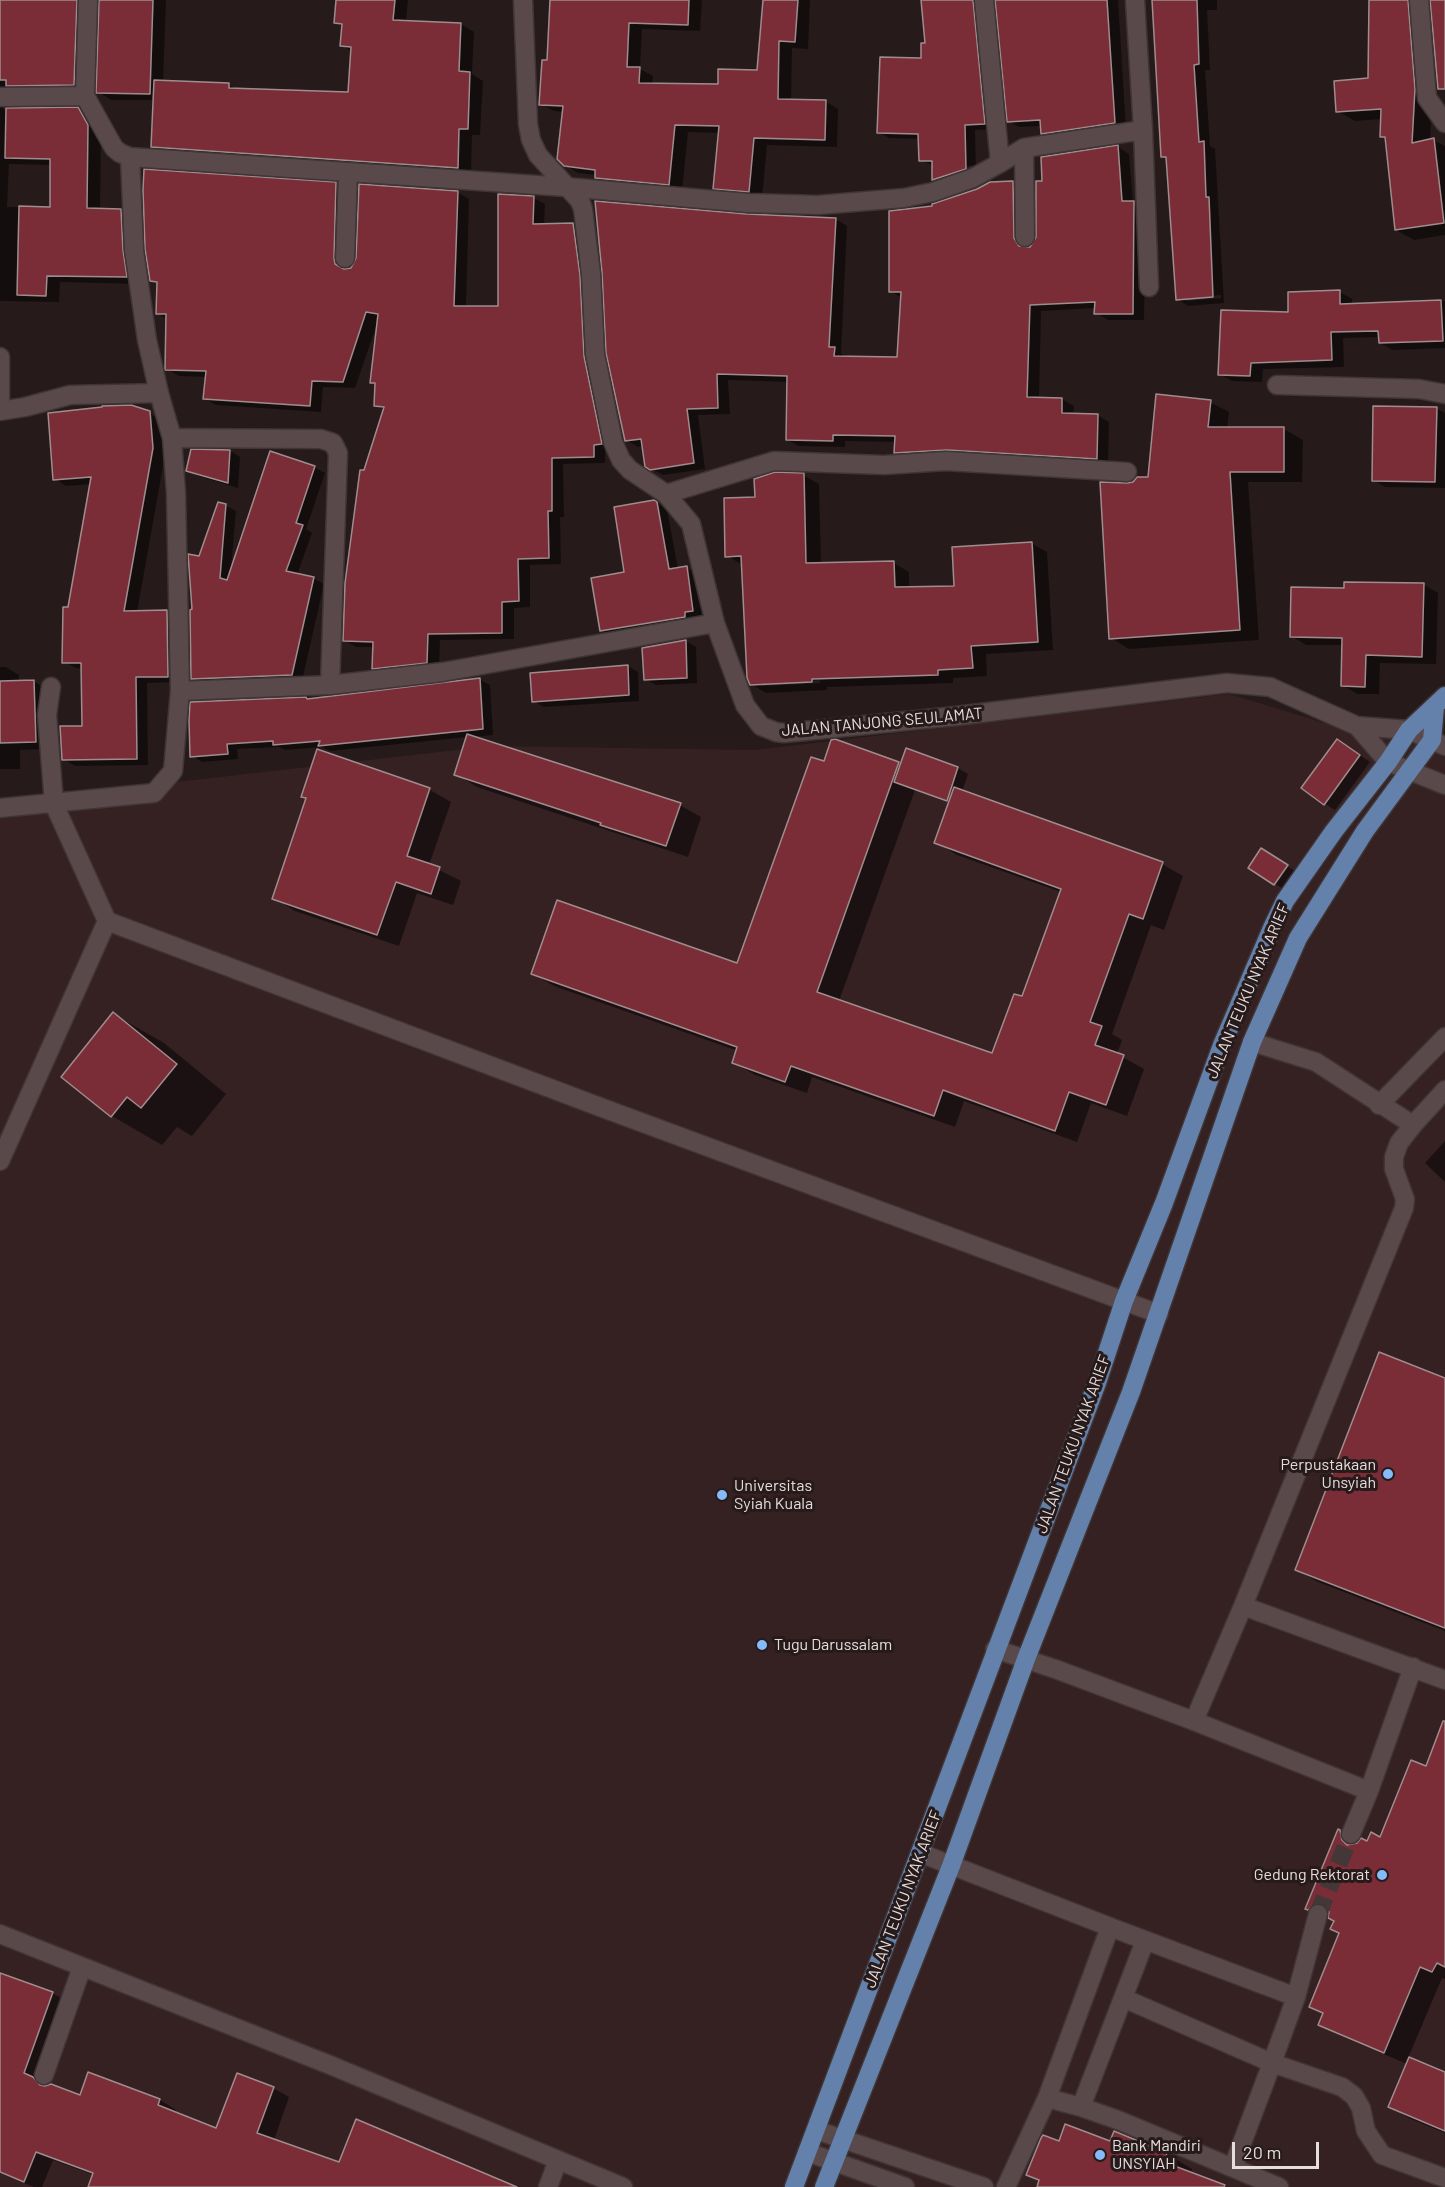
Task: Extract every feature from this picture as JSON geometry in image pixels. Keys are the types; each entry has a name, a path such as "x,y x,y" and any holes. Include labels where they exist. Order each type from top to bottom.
{"main road":[{"name":"JALAN TEUKU NYAK ARIEF","path":"794,2187 1097,1383 1124,1301 1164,1203 1221,1045 1285,901 1334,831 1388,762 1408,730 1440,702"},
{"path":"1438,743 1440,702"},
{"name":"JALAN TEUKU NYAK ARIEF","path":"824,2187 951,1866 1026,1659 1127,1403 1252,1042 1298,938 1365,831 1410,771 1438,743"}],"street":[{"path":"88,0 85,96 114,148 130,157 566,187 748,203 818,205 904,198 933,192 973,178 1024,148 1143,130"},
{"name":"JALAN TANJONG SEULAMAT","path":"523,0 528,124 531,140 538,155 580,201 583,209 591,274 595,354 613,442 621,460 630,470 666,494 692,524 715,623 745,705 761,726 784,733 956,716 1227,683 1270,687 1357,726 1408,730 1438,743"},
{"path":"984,0 1000,163"},
{"path":"1135,0 1149,287"},
{"path":"1419,0 1427,98 1445,123"},
{"path":"0,97 85,96"},
{"path":"1024,148 1025,237"},
{"path":"0,808 154,793 173,771 180,692 176,493 172,438 147,340 134,250 130,157"},
{"path":"345,258 348,173"},
{"path":"0,357 0,411 69,395 159,393"},
{"path":"1277,385 1419,389 1445,394"},
{"path":"172,438 321,439 333,443 338,453 330,685"},
{"path":"666,494 774,461 885,465 946,461 1127,472"},
{"path":"180,692 330,685 443,672 715,623"},
{"path":"51,687 47,715 54,804 107,921 1159,1314"},
{"name":"JALAN TANJONG SEULAMAT","path":"1357,726 1388,762"},
{"path":"1388,762 1445,785"},
{"path":"0,1161 107,921"},
{"path":"1379,1105 1445,1037"},
{"path":"1252,1042 1316,1062 1413,1125"},
{"path":"1194,1721 1244,1606 1404,1208 1405,1199 1394,1169 1394,1157 1399,1143 1445,1090"},
{"path":"1244,1606 1445,1680"},
{"path":"995,1649 1194,1721 1369,1791"},
{"path":"1351,1834 1369,1791 1413,1667"},
{"path":"920,1853 1296,1997"},
{"path":"1233,2168 1296,1997 1318,1914"},
{"path":"1006,2187 1047,2098 1110,1927"},
{"path":"0,1934 330,2065 623,2187"},
{"path":"1081,2107 1145,1941"},
{"path":"44,2075 82,1967"},
{"path":"1123,1998 1272,2063 1342,2087 1354,2096 1361,2108 1366,2131 1382,2155 1445,2178"},
{"path":"1047,2098 1081,2107 1279,2187"},
{"path":"816,2130 984,2187"},
{"path":"807,2152 905,2187"},
{"path":"548,2187 558,2160"}],"shaded area":[{"name":"Universitas Syiah Kuala","path":"1229,694 1344,729 1445,745 1445,2187 0,2187 0,802 492,746 755,750"}],"building":[{"path":"0,0 77,0 74,85 6,86 6,80 0,80"},
{"path":"99,0 153,0 150,94 96,93"},
{"path":"336,0 395,0 393,20 461,23 459,71 470,72 468,129 459,129 458,168 151,147 154,80 229,83 229,88 348,92 351,47 340,46 342,24 334,23"},
{"path":"550,0 689,0 688,25 629,23 627,67 640,67 639,83 718,84 718,69 757,70 763,0 798,0 795,42 779,41 778,99 826,100 825,140 754,138 749,192 713,189 719,126 675,125 669,185 595,178 595,170 564,166 557,159 563,106 539,105 542,60 547,60"},
{"path":"921,0 973,0 985,124 965,125 966,169 932,180 932,161 919,161 918,134 877,133 880,57 921,58 921,43 925,43"},
{"path":"995,0 1107,0 1115,123 1041,134 1040,120 1007,122"},
{"path":"1152,0 1197,0 1199,64 1194,65 1199,142 1204,141 1206,197 1209,197 1213,297 1176,300 1166,157 1161,157"},
{"path":"1369,0 1408,0 1415,89 1412,143 1434,138 1444,223 1395,230 1385,137 1380,137 1381,109 1336,112 1334,81 1368,78"},
{"path":"1430,0 1445,0 1445,89 1438,89"},
{"path":"78,107 88,125 87,208 121,209 127,277 47,276 46,296 17,295 19,206 50,207 50,159 5,158 6,108"},
{"path":"1118,145 1122,201 1134,201 1133,314 1094,314 1095,302 1030,305 1027,397 1062,398 1062,413 1098,414 1097,459 947,450 894,453 895,436 833,435 833,441 786,440 787,376 717,374 718,408 687,409 694,463 650,470 645,467 641,439 625,441 606,353 595,201 747,214 836,218 829,347 835,347 834,356 897,357 901,292 889,292 889,211 932,206 932,204 977,189 990,182 1013,181 1014,238 1019,246 1030,247 1036,237 1036,181 1042,181 1041,157"},
{"path":"144,169 336,182 334,258 335,264 344,269 351,268 356,258 359,184 458,191 454,306 498,306 498,194 534,196 533,224 573,223 580,275 584,356 602,444 594,445 594,457 552,458 552,511 548,511 549,558 518,559 519,601 502,602 502,633 428,634 427,663 372,669 373,642 343,641 345,583 360,470 364,470 384,407 374,406 375,383 370,383 378,314 366,312 343,382 312,381 310,406 203,399 206,371 165,370 166,314 156,314 157,282 150,281 145,249"},
{"path":"1340,290 1340,304 1441,300 1443,341 1379,343 1378,331 1331,332 1332,360 1251,363 1250,376 1218,375 1221,310 1288,312 1288,292"},
{"path":"1156,394 1211,400 1208,427 1284,427 1284,472 1230,472 1240,630 1109,639 1100,482 1127,483 1133,482 1137,477 1148,477"},
{"path":"131,405 150,411 153,448 124,611 167,610 168,677 136,677 137,759 62,760 60,726 82,726 81,663 62,663 63,607 68,607 91,477 53,480 48,413"},
{"path":"1373,406 1437,407 1435,482 1372,481"},
{"path":"191,449 230,450 228,483 186,471"},
{"path":"270,451 315,466 296,523 303,525 286,571 314,577 292,675 191,679 190,610 192,609 188,554 199,556 218,502 226,504 220,578 227,580"},
{"path":"775,472 804,473 806,563 894,561 895,587 954,586 952,547 1032,542 1038,642 971,646 973,668 938,670 938,675 812,679 812,682 750,685 747,678 741,556 725,557 724,498 755,497 754,479"},
{"path":"654,500 657,502 669,569 687,566 693,611 685,612 685,617 600,631 591,578 624,572 614,507"},
{"path":"1344,582 1424,583 1422,657 1366,655 1365,687 1341,686 1342,638 1290,637 1291,587 1344,588"},
{"path":"686,640 687,678 644,680 642,648"},
{"path":"628,665 629,695 532,702 530,673"},
{"path":"480,678 483,729 318,746 320,741 273,745 273,741 227,744 228,754 190,757 190,702 306,697 307,699"},
{"path":"34,680 36,742 0,743 0,681"},
{"path":"467,734 681,803 666,846 454,775"},
{"path":"835,739 899,762 817,992 992,1053 1014,994 1022,996 1061,889 934,843 954,787 1163,862 1143,919 1129,914 1090,1022 1102,1026 1095,1045 1124,1055 1106,1105 1069,1092 1055,1131 943,1090 934,1116 791,1066 785,1082 732,1063 737,1047 531,974 557,900 737,963 811,757 824,761 831,740"},
{"path":"1337,739 1360,755 1324,805 1301,788"},
{"path":"906,748 958,767 947,801 894,782"},
{"path":"317,749 430,788 407,856 440,867 431,894 396,882 377,935 272,899 306,798 301,797"},
{"path":"1261,848 1288,865 1274,885 1248,868"},
{"path":"113,1012 177,1064 141,1108 127,1097 111,1117 61,1077"},
{"name":"Perpustakaan Unsyiah","path":"1379,1352 1445,1378 1445,1628 1295,1570"},
{"name":"Gedung Rektorat","path":"1443,1721 1445,1721 1445,1967 1437,1963 1432,1972 1420,1967 1384,2053 1318,2025 1323,2013 1309,2007 1339,1933 1330,1929 1334,1921 1328,1918 1329,1912 1325,1906 1316,1903 1308,1910 1305,1909 1338,1829 1342,1840 1347,1845 1357,1843 1361,1838 1367,1841 1371,1832 1380,1837 1411,1760 1426,1766"},
{"path":"0,1973 53,1992 24,2073 33,2077 40,2085 51,2084 80,2095 88,2072 160,2099 158,2105 216,2128 237,2073 274,2087 257,2133 339,2162 356,2119 517,2187 88,2187 93,2173 36,2152 24,2182 0,2172"},
{"path":"1409,2057 1445,2072 1445,2131 1388,2107"},
{"name":"Bank Mandiri UNSYIAH","path":"1065,2124 1110,2141 1114,2131 1167,2153 1164,2162 1225,2185 1224,2187 1037,2187 1039,2180 1026,2175 1041,2138 1043,2135 1059,2141"}],"tunnel":[{"path":"1318,1914 1351,1834"}],"place":[{"name":"Perpustakaan Unsyiah","path":"1388,1474"},
{"name":"Universitas Syiah Kuala","path":"722,1495"},
{"name":"Tugu Darussalam","path":"762,1645"},
{"name":"Gedung Rektorat","path":"1382,1875"},
{"name":"Bank Mandiri UNSYIAH","path":"1100,2155"}]}
